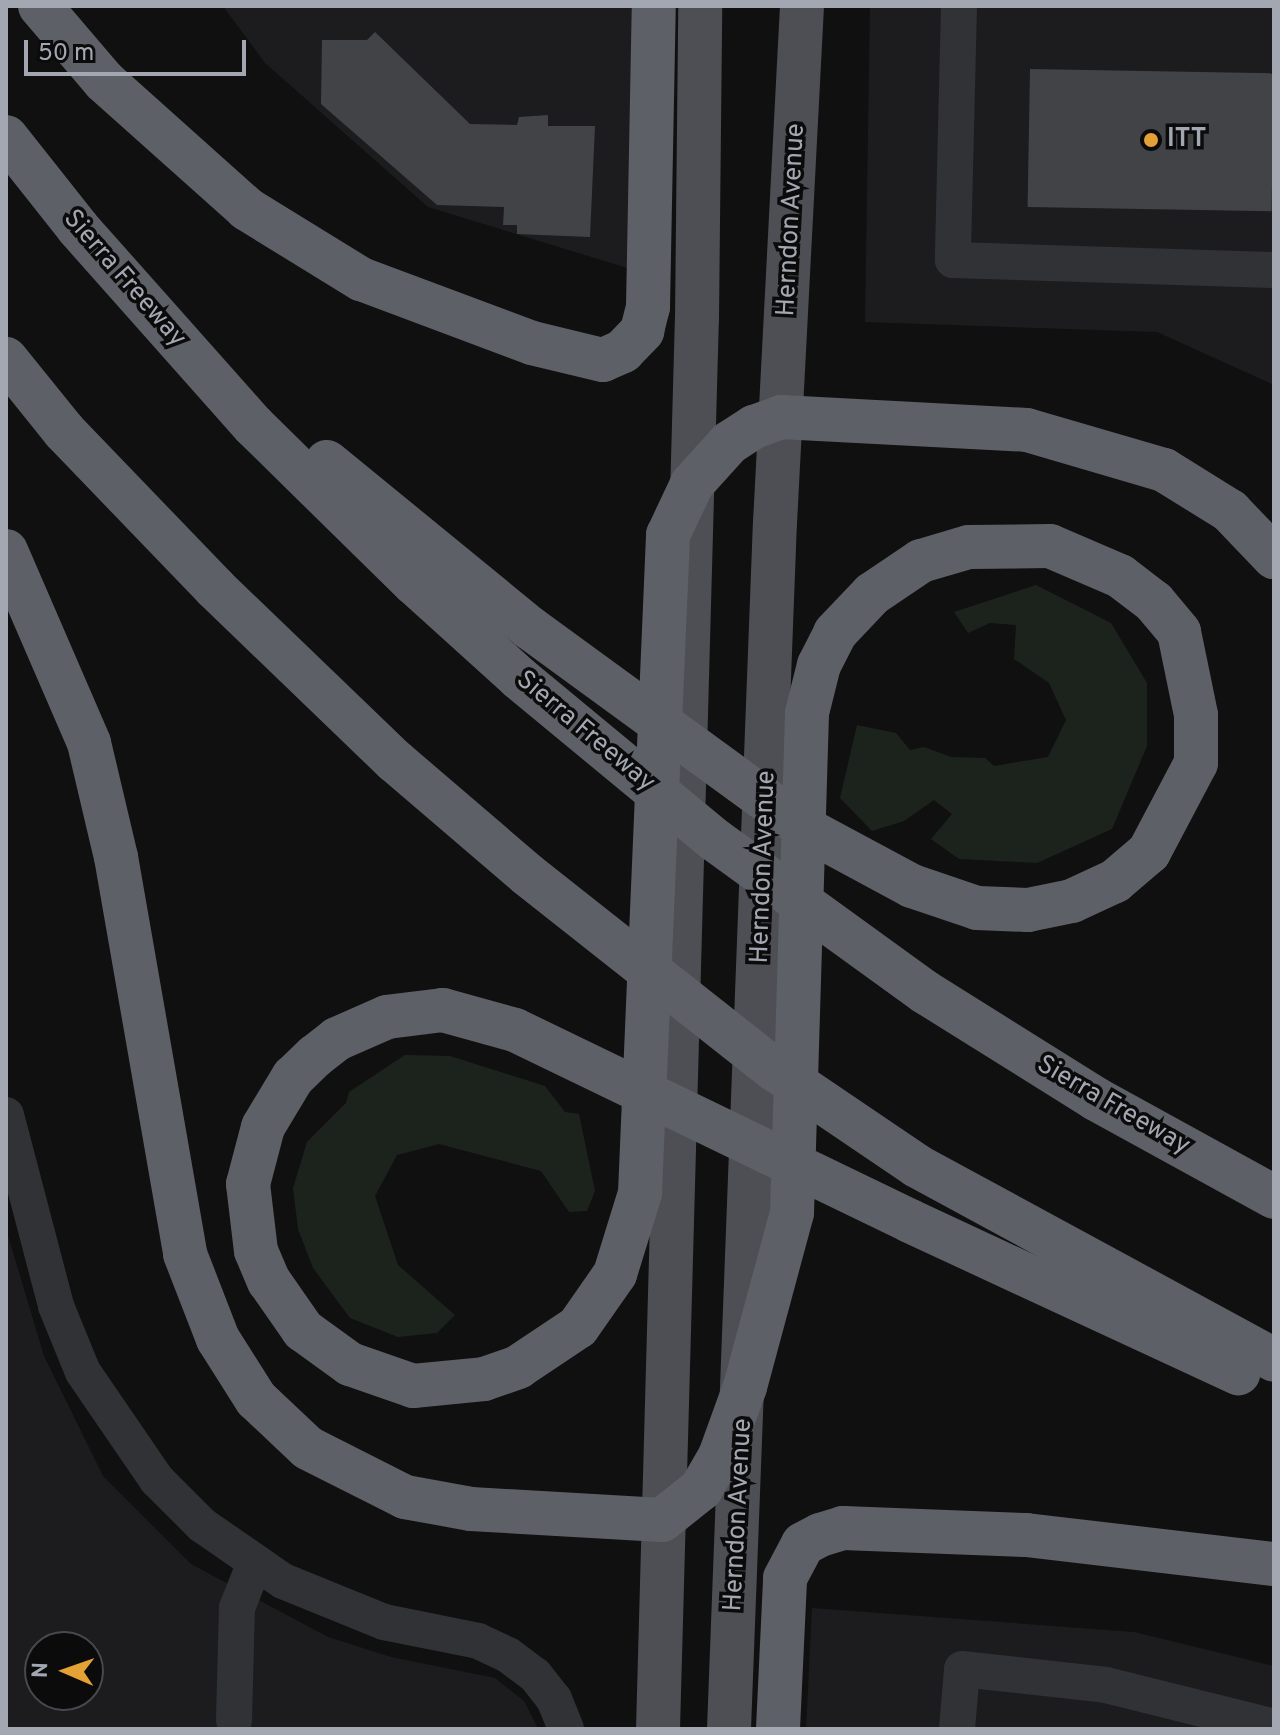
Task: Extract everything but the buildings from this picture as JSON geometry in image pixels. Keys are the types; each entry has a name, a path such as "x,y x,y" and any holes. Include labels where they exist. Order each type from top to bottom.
{"highway":[{"path":"40,6 104,81 247,209 361,279 532,343 603,360 623,351 642,331 648,307 654,6"},
{"name":"Sierra Freeway","path":"6,137 167,329 253,425 414,583 519,678 715,840 925,992 1096,1099 1274,1197"},
{"path":"6,551 89,743 116,857 185,1254 218,1339 256,1399 308,1448 405,1497 471,1509 662,1520 701,1489 720,1456 745,1387 792,1213 807,713 819,665 835,633 872,594 921,561 969,547 1050,546 1120,576 1154,602 1179,632 1196,715 1196,763 1149,852 1115,881 1072,901 1028,910 977,908 912,886 806,829 530,628 167,329"},
{"path":"6,359 64,431 215,588 395,761 528,875 774,1069 917,1166 1274,1360"},
{"path":"1274,557 1230,511 1164,470 1094,447 1012,429 781,417 729,443 692,484 668,535 640,1193 615,1274 578,1327 518,1367 484,1379 413,1386 350,1364 303,1330 269,1281 256,1251 248,1184 269,1114 293,1077 315,1056 337,1039 387,1017 443,1010 515,1030 910,1221 1274,1386"},
{"path":"778,1729 785,1578 803,1544 820,1535 843,1528 1026,1535 1274,1564"}],"main road":[{"path":"658,1729 692,484 700,6"},
{"name":"Herndon Avenue","path":"729,1729 745,1387 781,417 802,6"}],"street":[{"path":"959,6 953,260 1274,270"},
{"path":"6,1115 56,1306 83,1372 157,1480 202,1525 254,1565 331,1604 384,1622 478,1641 508,1655 535,1675 554,1699 566,1729"},
{"path":"234,1720 237,1608 254,1565"},
{"path":"957,1729 962,1669 1106,1685 1274,1727"}],"shaded area":[{"path":"223,6 640,6 634,270 428,207 265,63"},
{"path":"870,6 1274,6 1274,385 1157,332 865,322"},
{"path":"1036,585 1111,623 1147,683 1147,746 1112,829 1037,863 959,859 931,839 952,814 934,800 904,821 872,831 840,798 857,725 896,733 910,750 924,747 951,757 985,758 994,766 1048,757 1066,720 1049,683 1014,659 1016,625 990,623 968,633 954,612"},
{"path":"405,1055 450,1056 545,1086 565,1112 579,1114 595,1191 587,1211 569,1212 541,1171 439,1144 397,1155 375,1196 398,1265 455,1315 437,1333 398,1337 350,1318 313,1268 298,1229 293,1188 307,1142 346,1103 349,1092"},
{"path":"6,1229 44,1356 103,1476 191,1564 328,1637 391,1657 495,1678 524,1701 538,1729 6,1729"},
{"path":"812,1608 1134,1632 1274,1666 1274,1729 806,1729"}],"place":[{"name":"ITT","path":"1151,140"}]}
